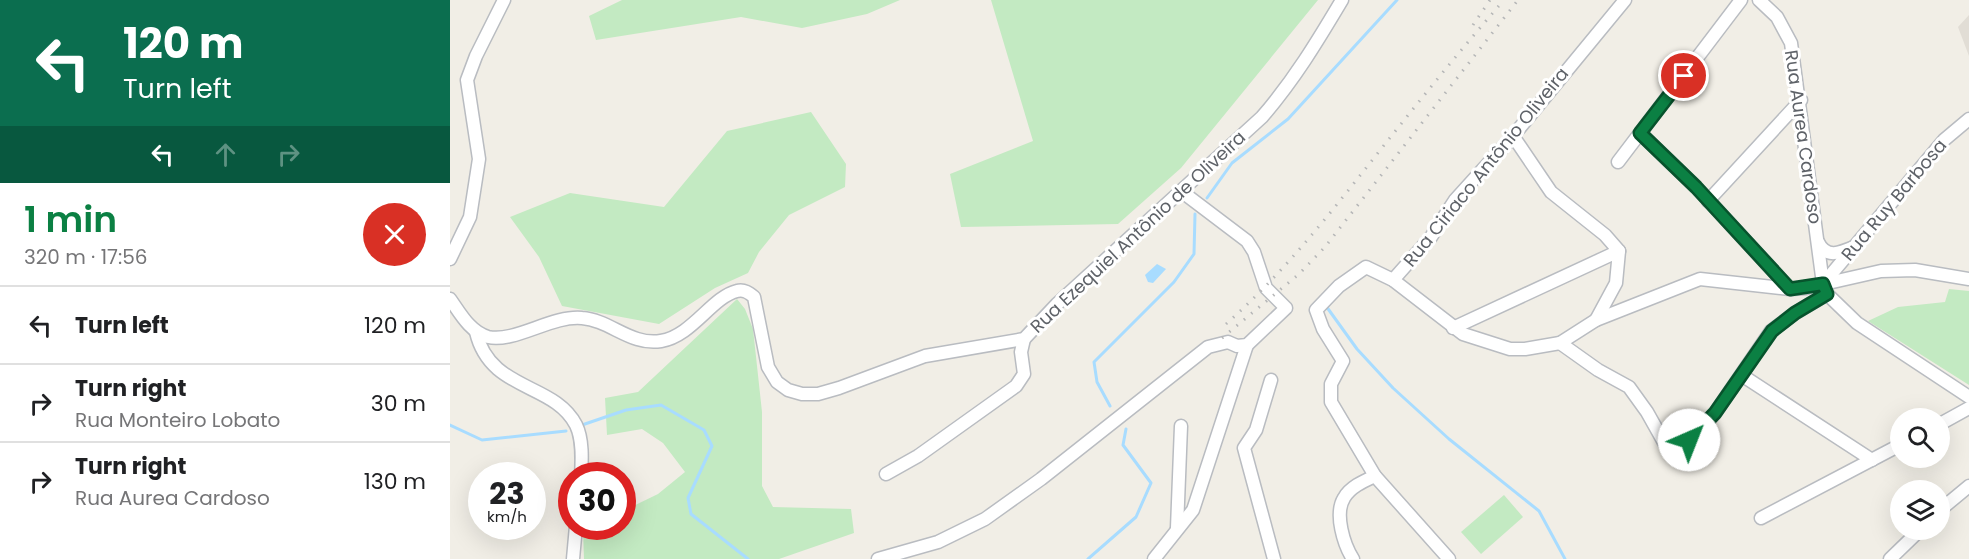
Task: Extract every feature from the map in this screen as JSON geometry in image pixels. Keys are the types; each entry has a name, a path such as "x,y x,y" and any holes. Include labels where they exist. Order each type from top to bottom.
{"street":[{"path":"450,259 470,217 478,170 477,134 467,80 476,56 504,0"},
{"name":"Rua Ezequiel Antônio de Oliveira","path":"476,332 490,338 505,336 564,318 583,318 634,339 661,341 690,327 727,296 739,290 754,297 768,367 777,382 788,390 802,394 818,394 839,388 926,356 1024,339 1181,190 1262,117 1288,87 1315,48 1342,0"},
{"name":"Rua Ciriaco Antônio Oliveira","path":"1393,280 1431,237 1455,200 1513,136 1625,0"},
{"path":"1618,162 1741,0"},
{"name":"Rua Aurea Cardoso","path":"1759,0 1777,17 1791,43 1801,100 1803,137 1825,289"},
{"path":"1708,201 1801,100"},
{"name":"Rua Ruy Barbosa","path":"1825,289 1855,246 1944,140 1969,119"},
{"path":"1640,133 1708,201 1790,289"},
{"path":"1513,136 1551,192 1605,235 1618,251 1616,283 1596,320"},
{"path":"1154,559 1193,510 1247,345 1286,308 1266,288 1252,247 1247,241 1181,190"},
{"path":"1817,241 1824,251 1836,254 1855,246"},
{"path":"1453,328 1618,251"},
{"path":"1449,559 1375,476 1331,402 1332,384 1342,361 1323,329 1316,310 1318,305 1359,270 1371,268 1393,280 1453,328 1485,342 1510,349 1560,343 1596,320 1700,279 1790,289 1825,289 1881,271 1916,270 1969,279"},
{"path":"1560,343 1598,370 1629,387 1647,412 1656,431 1669,447 1681,445 1715,413 1743,376 1762,342 1772,331 1825,289"},
{"path":"1825,289 1857,323 1969,397"},
{"path":"450,298 476,332 484,353 492,365 553,403 571,418 579,436 580,462"},
{"path":"886,474 918,456 1016,386 1024,374 1021,352 1024,339"},
{"path":"878,559 938,542 985,519 1041,479 1208,347 1228,342 1238,346 1247,345"},
{"path":"1743,376 1872,460"},
{"path":"1271,381 1257,430 1244,448 1274,559"},
{"path":"1950,418 1969,408"},
{"path":"1177,528 1181,426"},
{"path":"1761,518 1890,450"},
{"path":"1353,559 1342,528 1341,507 1349,492 1375,476"},
{"path":"1950,502 1969,486"},
{"path":"573,559 575,540"},
{"path":"1890,559 1910,540"}],"shaded area":[{"path":"1969,15 1969,56 1958,27"}],"green space":[{"path":"622,0 900,0 867,14 802,28 741,17 596,40 589,16"},
{"path":"991,0 1318,0 1181,168 1118,224 961,227 950,174 1033,141"},
{"path":"811,112 846,164 845,187 789,215 759,252 748,273 715,288 659,324 562,306 539,257 510,217 570,193 664,207 727,131"},
{"path":"1949,289 1969,291 1969,385 1868,321 1898,307 1945,302"},
{"path":"737,299 745,309 753,329 762,412 762,486 773,507 851,509 854,533 779,559 584,559 583,540 636,540 636,505 658,494 685,472 663,443 642,429 607,435 605,398 638,392"},
{"path":"1504,495 1523,517 1481,554 1461,532"}],"water":[{"path":"1157,264 1166,269 1153,283 1148,282 1145,275"}],"waterway":[{"path":"1207,198 1232,163 1288,119 1397,0"},
{"path":"1110,406 1097,382 1094,362 1174,282 1194,254 1195,214"},
{"path":"1326,306 1357,349 1393,388 1449,439 1539,511 1565,559"},
{"path":"582,425 626,410 661,405 704,430 712,446 688,498 691,514 748,559"},
{"path":"450,425 482,440 566,431"},
{"path":"1088,559 1136,517 1151,483 1123,445 1126,429"}],"railway":[{"path":"1473,25 1490,0"},
{"path":"1226,324 1270,282 1310,237 1504,0"},
{"path":"1222,338 1299,274 1325,247 1518,0"}],"route":[{"path":"1684,76 1640,133 1672,162 1790,289 1823,284 1827,294 1808,304 1772,331 1762,342 1743,376 1715,413 1689,440"}]}
